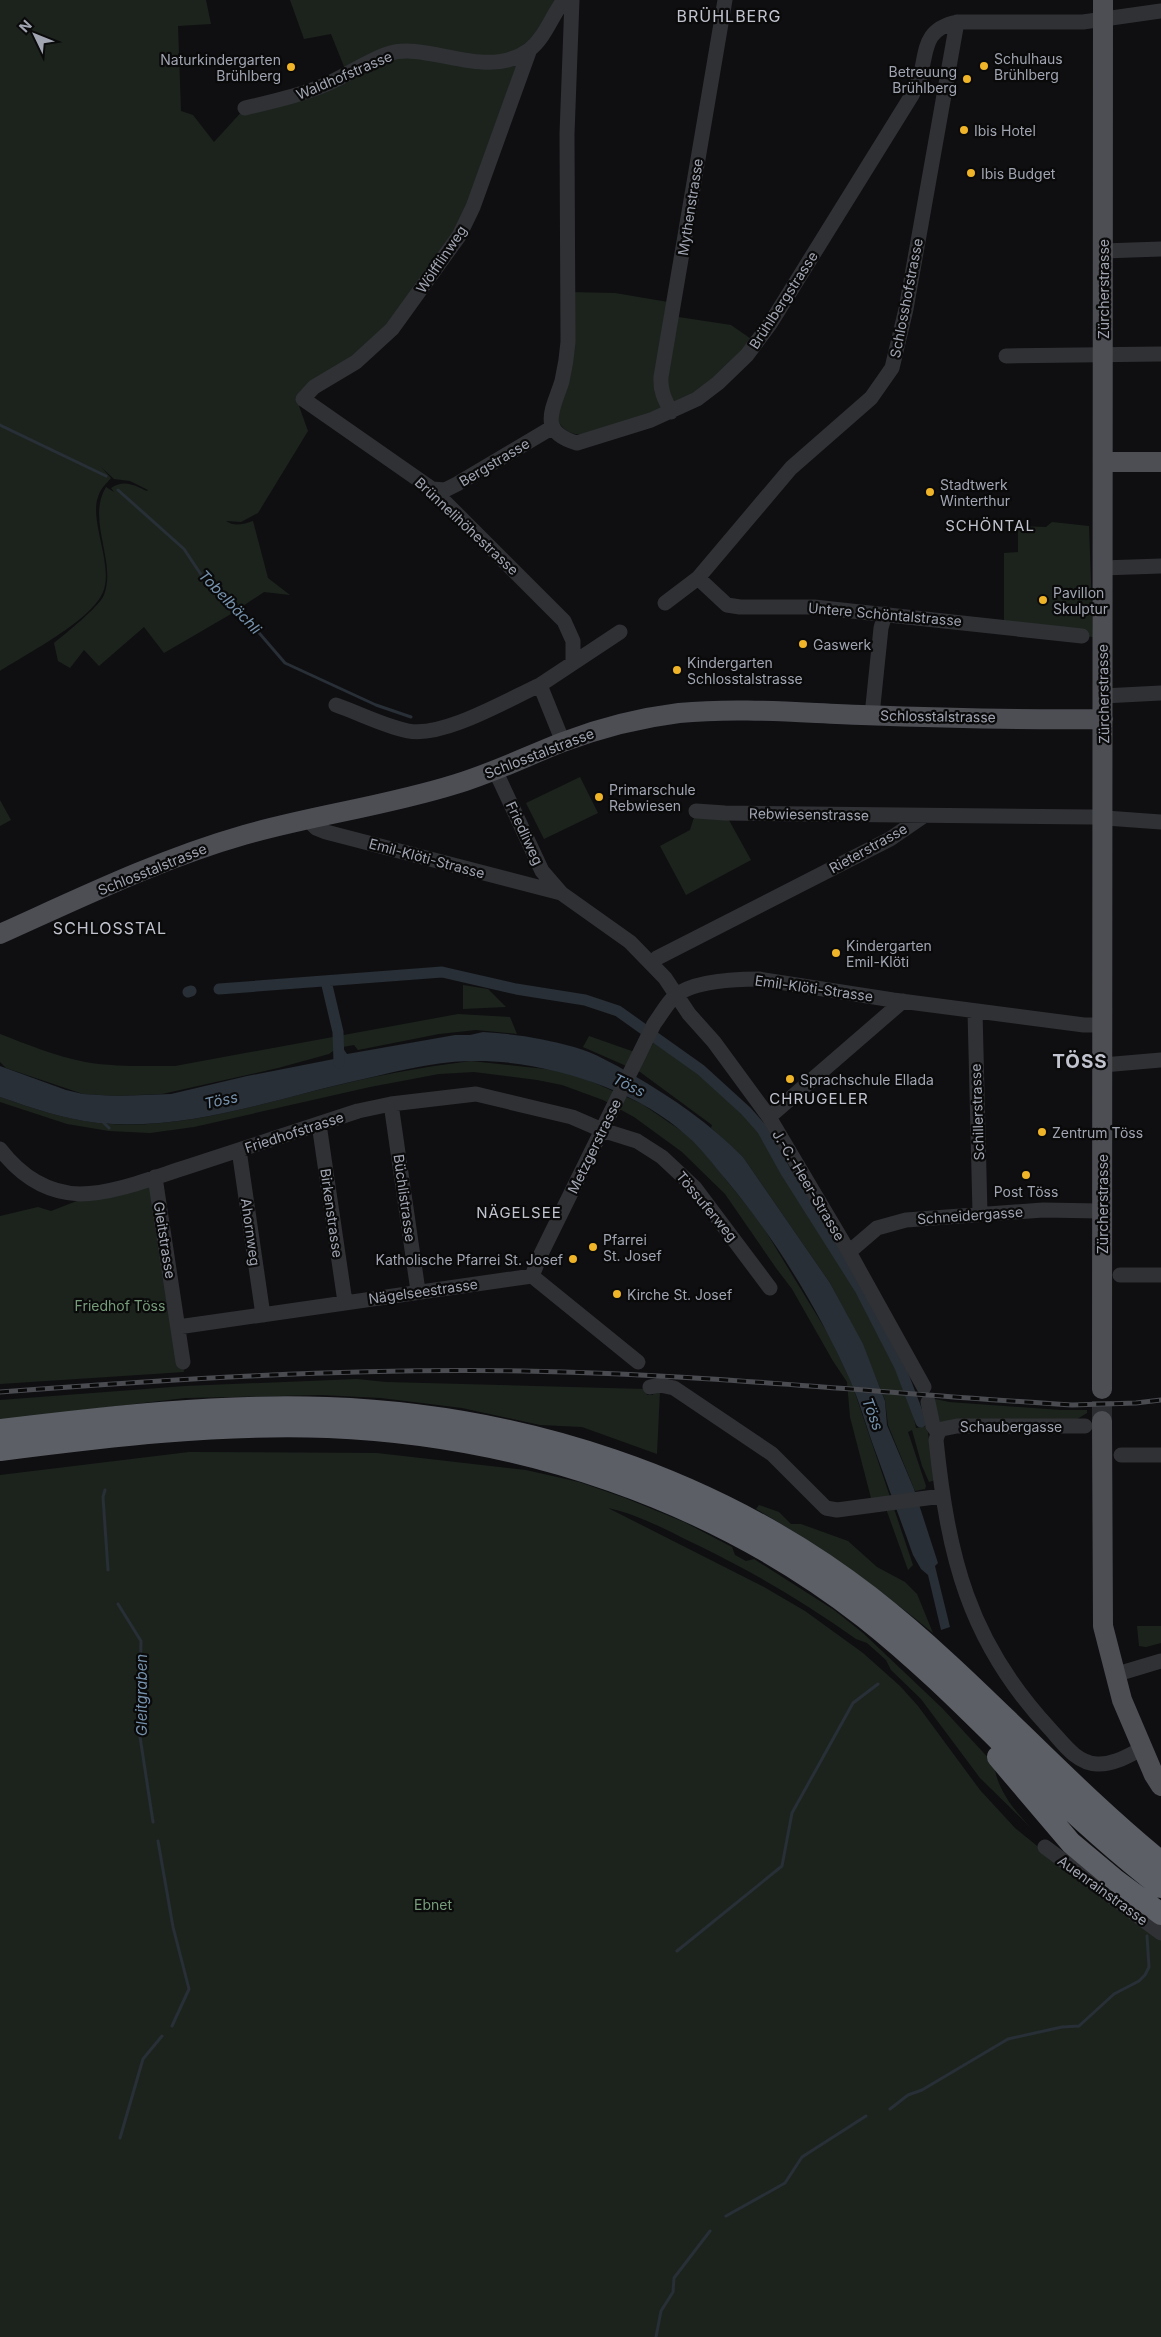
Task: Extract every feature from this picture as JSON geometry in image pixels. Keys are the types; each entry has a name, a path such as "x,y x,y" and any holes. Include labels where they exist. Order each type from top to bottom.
{"highway":[{"path":"0,1430 188,1411 335,1408 408,1414 490,1426 544,1439 624,1464 692,1492 749,1520 805,1553 866,1594 930,1647 1078,1789 1161,1862"},
{"path":"0,1450 170,1431 298,1427 406,1433 469,1442 522,1453 591,1473 642,1492 740,1537 803,1574 854,1609 937,1680 1062,1802 1161,1887"},
{"path":"937,1680 972,1729 1062,1834 1083,1854 1161,1914"}],"main road":[{"name":"Zürcherstrasse","path":"1102,10 1104,462 1102,568 1103,1065 1094,1211 1102,1389"},
{"path":"1104,462 1161,462"},
{"name":"Schlosstalstrasse","path":"0,934 186,854 244,835 396,801 467,781 563,742 609,727 678,714 724,710 1103,719"},
{"path":"1094,1424 1103,1626 1114,1675 1126,1710 1154,1775 1161,1786"},
{"path":"1143,1748 1161,1766"}],"street":[{"name":"Waldhofstrasse","path":"245,108 290,98 329,83 388,54 412,52 467,62 511,58 530,49 538,41 564,0"},
{"path":"553,427 550,417 552,405 561,382 568,342 567,134 572,0"},
{"name":"Mythenstrasse","path":"671,412 662,395 661,377 725,0"},
{"name":"Brühlbergstrasse","path":"553,427 568,440 577,443 671,412 697,399 718,383 757,343 912,96 920,76 928,40 940,27 957,22 1083,22 1102,10 1161,11"},
{"name":"Schlosshofstrasse","path":"664,603 698,578 791,468 871,398 892,368 904,318 957,22"},
{"name":"Wölfflinweg","path":"303,399 314,387 356,362 392,329 459,236 473,207 530,49"},
{"path":"1102,251 1161,249"},
{"path":"1006,356 1161,354"},
{"name":"Brünnelihöhestrasse","path":"303,399 432,489 564,621 573,641 573,662"},
{"name":"Bergstrasse","path":"432,489 445,490 457,484 553,427"},
{"path":"1102,568 1161,566"},
{"name":"Untere Schöntalstrasse","path":"698,578 727,605 740,607 814,606 1082,636"},
{"path":"872,715 880,628 885,614"},
{"path":"336,705 408,731 427,733 445,728 540,685 620,632"},
{"path":"540,685 563,742"},
{"path":"1103,696 1161,693"},
{"name":"Friedliweg","path":"495,770 542,871 561,893"},
{"name":"Rebwiesenstrasse","path":"696,811 922,816"},
{"name":"Rieterstrasse","path":"652,963 666,953 890,839 922,816 1104,818 1161,822"},
{"name":"Emil-Klöti-Strasse","path":"308,820 316,828 326,832 561,893 630,942 652,963 677,995 689,989 733,979 759,979 975,1011 1102,1025"},
{"name":"Metzgerstrasse","path":"532,1276 654,1024 677,995"},
{"name":"J.-C.-Heer-Strasse","path":"677,995 769,1117 849,1252 924,1387"},
{"path":"769,1117 904,1001"},
{"name":"Schillerstrasse","path":"975,1011 980,1213"},
{"path":"1103,1065 1161,1060"},
{"name":"Friedhofstrasse","path":"0,1149 20,1171 33,1180 64,1192 100,1192 155,1177 358,1111 391,1104 476,1094 605,1124"},
{"name":"Büchlistrasse","path":"391,1104 418,1291"},
{"name":"Birkenstrasse","path":"319,1124 345,1302"},
{"name":"Tössuferweg","path":"605,1124 637,1140 662,1157 695,1188 770,1288"},
{"name":"Ahornweg","path":"239,1150 263,1315"},
{"name":"Gleitstrasse","path":"155,1177 183,1362"},
{"name":"Schneidergasse","path":"849,1252 877,1228 906,1220 980,1213 1043,1210 1094,1211"},
{"path":"1120,1275 1161,1275"},
{"path":"532,1276 638,1362"},
{"name":"Nägelseestrasse","path":"178,1328 418,1291 532,1276"},
{"path":"650,1387 660,1385 674,1388 772,1454 826,1508 837,1510 936,1497"},
{"path":"928,1402 933,1426 938,1433 936,1440 936,1497 970,1605 984,1636 1010,1680 1035,1713 1073,1753 1088,1762 1098,1764 1111,1763 1143,1748"},
{"name":"Schaubergasse","path":"938,1433 942,1429 957,1426 1094,1424"},
{"path":"1121,1455 1161,1455"},
{"path":"1114,1675 1161,1661"},
{"name":"Auenrainstrasse","path":"1045,1847 1161,1933"}],"green space":[{"path":"0,0 206,0 211,24 178,26 181,111 193,115 214,142 245,108 347,74 331,34 304,39 290,0 564,0 538,41 473,207 392,329 303,399 299,406 308,431 258,513 241,522 226,521 243,524 253,521 268,578 290,595 264,592 231,614 164,653 144,627 99,666 84,650 70,668 58,661 54,643 89,613 104,595 107,582 107,568 99,513 106,487 114,492 111,488 125,483 148,490 130,481 114,479 101,467 111,478 100,492 96,507 106,570 103,592 96,603 72,625 0,671"},
{"path":"568,292 615,293 674,303 672,316 731,325 757,343 697,399 584,435 572,433 565,430 557,419"},
{"path":"1052,522 1089,526 1093,637 1004,626 1004,553 1018,552 1018,526 1046,527"},
{"path":"580,777 598,813 544,839 526,803"},
{"path":"0,800 11,820 0,826"},
{"path":"696,811 725,813 751,860 686,895 660,846 690,830"},
{"path":"463,985 488,989 506,1007 463,1009"},
{"path":"458,1014 510,1017 517,1034 476,1030 439,1034 358,1050 354,1045 337,1048 329,1054 278,1068 162,1094 116,1096 83,1094 6,1068 0,1062 0,1034 74,1060 96,1064 175,1066"},
{"path":"589,1036 646,1056 654,1042 693,1070 744,1113 765,1141 802,1205 859,1290 908,1390 916,1428 927,1426 935,1480 929,1482 922,1466 912,1430 908,1432 926,1486 925,1489 915,1491 888,1425 885,1400 862,1344 830,1283 743,1157 711,1128 712,1125 640,1072 583,1047"},
{"path":"471,1061 564,1071 586,1079 642,1104 686,1134 706,1155 760,1222 830,1337 852,1384 913,1565 908,1570 884,1503 871,1498 850,1417 847,1382 792,1289 725,1194 682,1152 634,1117 603,1100 562,1085 537,1080 474,1072 439,1074 370,1087 194,1127 150,1133 109,1131 67,1124 0,1102 0,1097 61,1116 99,1123 128,1125 157,1123 214,1115 380,1076"},
{"name":"Friedhof Töss","path":"155,1177 184,1372 0,1384 0,1216 38,1207 51,1211 100,1192"},
{"path":"357,1379 386,1382 645,1389 647,1395 653,1395 655,1389 660,1391 657,1454 582,1427 540,1425 462,1408 381,1398 321,1395 185,1398 0,1420 0,1400 185,1386"},
{"path":"931,1398 949,1402 1061,1410 1087,1410 1087,1413 1074,1421 940,1424"},
{"name":"Ebnet","path":"189,1452 377,1453 526,1470 579,1482 684,1522 732,1547 735,1555 746,1561 754,1559 834,1610 863,1633 942,1708 994,1764 999,1782 1007,1799 1032,1829 980,1778 921,1699 891,1670 886,1660 867,1643 856,1639 775,1586 733,1563 649,1522 608,1508 764,1587 805,1611 863,1653 900,1686 918,1706 980,1790 1015,1828 1047,1854 1161,1933 1161,2337 0,2337 0,1475"},
{"path":"759,1505 779,1512 791,1524 801,1524 848,1541 877,1567 905,1582 917,1594 933,1633 847,1567 803,1537 756,1509"},
{"path":"1137,1626 1161,1626 1161,1643 1146,1647 1139,1646"}],"water":[{"name":"Töss","path":"483,1032 518,1035 551,1041 582,1049 604,1059 677,1102 718,1134 743,1157 830,1283 863,1344 885,1401 887,1425 914,1489 938,1563 935,1566 950,1627 941,1630 928,1575 921,1569 913,1555 854,1389 824,1327 795,1276 763,1227 698,1146 666,1119 641,1104 586,1080 556,1071 526,1065 470,1061 408,1069 224,1113 161,1123 130,1124 85,1121 48,1113 0,1097 0,1066 66,1090 83,1094 116,1096 171,1094 247,1076 334,1059 337,1048 342,1047 347,1054 455,1035 470,1035"}],"waterway":[{"path":"0,425 106,476"},
{"name":"Tobelbächli","path":"118,490 184,549 206,582 236,606 285,663 376,705 411,717"},
{"path":"219,989 442,972 516,989 585,1000 618,1011 701,1070 746,1111 762,1129 786,1172 860,1289 900,1367 921,1422"},
{"path":"326,981 338,1032 339,1063"},
{"path":"102,1121 109,1128"},
{"path":"105,1490 103,1497 108,1570"},
{"name":"Gleitgraben","path":"118,1604 141,1641 139,1730 153,1822"},
{"path":"677,1951 782,1866 792,1813 853,1703 878,1684"},
{"path":"158,1841 173,1927 189,1989 172,2026"},
{"path":"890,2109 908,2095 922,2090 1008,2039 1062,2027 1079,2026 1114,1994 1139,1981 1145,1975 1149,1967 1147,1936"},
{"path":"120,2138 143,2059 162,2036"},
{"path":"726,2216 785,2183 802,2157 866,2116"},
{"path":"656,2337 661,2311 673,2292 674,2278 710,2231"}],"tunnel":[{"path":"1102,1389 1102,1421"}],"railway":[{"path":"0,1392 326,1373 523,1371 660,1376 1072,1405 1136,1403 1161,1400"}],"place":[{"name":"Schulhaus Brühlberg","path":"984,66"},
{"name":"Naturkindergarten Brühlberg","path":"291,67"},
{"name":"Betreuung Brühlberg","path":"967,79"},
{"name":"Ibis Hotel","path":"964,130"},
{"name":"Ibis Budget","path":"971,173"},
{"name":"Stadtwerk Winterthur","path":"930,492"},
{"name":"Pavillon Skulptur","path":"1043,600"},
{"name":"Gaswerk","path":"803,644"},
{"name":"Kindergarten Schlosstalstrasse","path":"677,670"},
{"name":"Primarschule Rebwiesen","path":"599,797"},
{"name":"Kindergarten Emil-Klöti","path":"836,953"},
{"name":"Sprachschule Ellada","path":"790,1079"},
{"name":"Zentrum Töss","path":"1042,1132"},
{"name":"Post Töss","path":"1026,1175"},
{"name":"Pfarrei St. Josef","path":"593,1247"},
{"name":"Katholische Pfarrei St. Josef","path":"573,1259"},
{"name":"Kirche St. Josef","path":"617,1294"}],"district":[{"name":"BRÜHLBERG","path":"729,16"},
{"name":"SCHÖNTAL","path":"990,525"},
{"name":"SCHLOSSTAL","path":"110,928"},
{"name":"TÖSS","path":"1080,1061"},
{"name":"CHRUGELER","path":"819,1098"},
{"name":"NÄGELSEE","path":"519,1212"}]}
